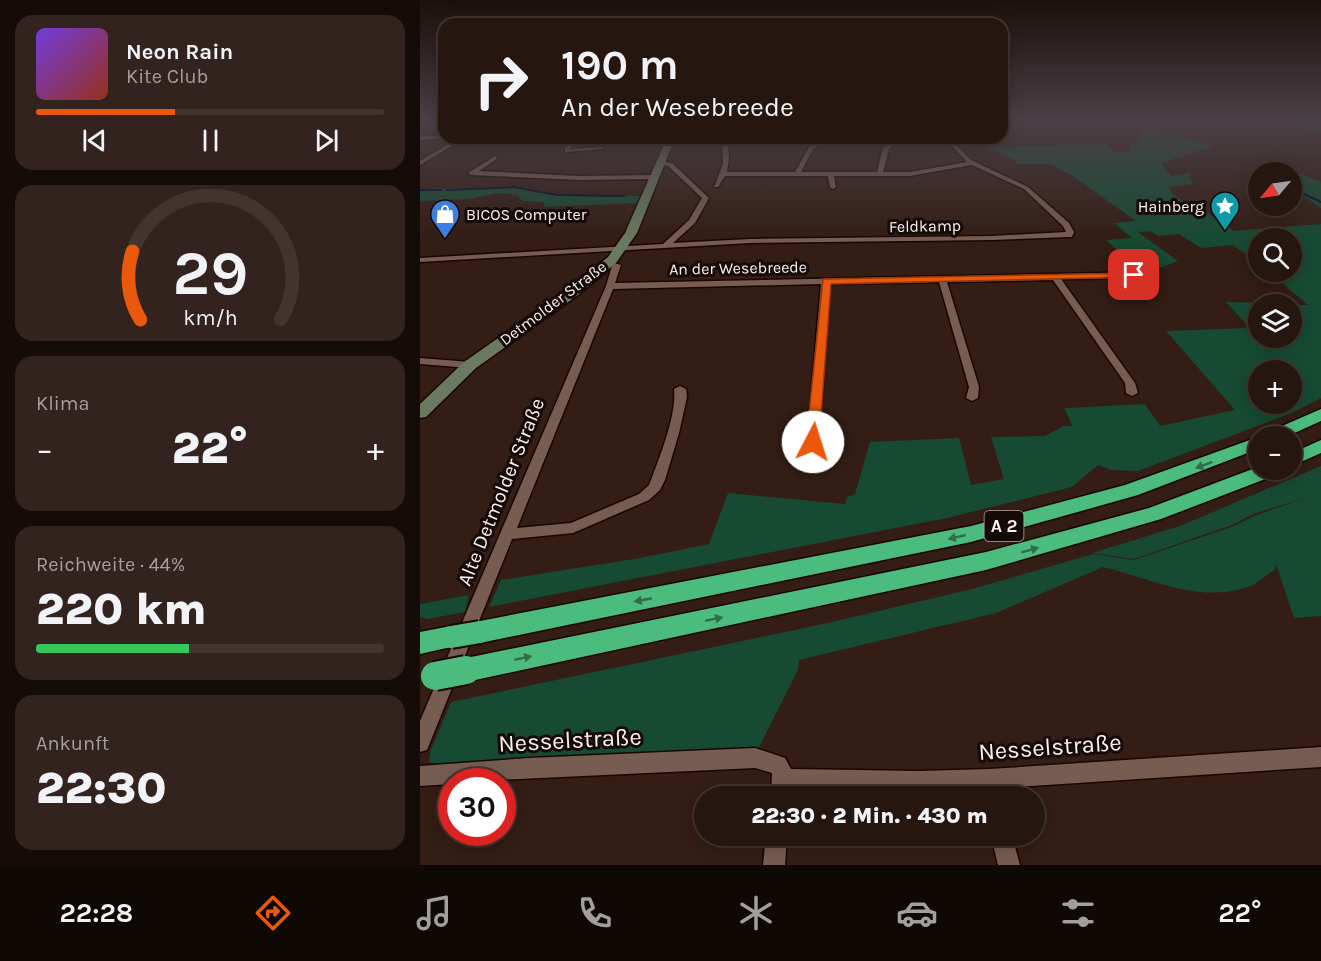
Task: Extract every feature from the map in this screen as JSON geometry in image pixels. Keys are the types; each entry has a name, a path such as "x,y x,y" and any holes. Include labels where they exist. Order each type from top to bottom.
{"highway":[{"path":"1295,426 1321,414"},
{"path":"1302,455 1321,446"},
{"name":"A 2","path":"420,643 983,531 1141,487 1248,447"},
{"name":"A 2","path":"427,678 986,561 1154,514 1248,478"}],"street":[{"path":"465,178 493,159"},
{"name":"Detmolder Straße","path":"420,414 470,364 573,292 609,263 631,233 662,159"},
{"path":"716,186 725,174 725,159"},
{"path":"797,174 805,159"},
{"path":"880,174 883,159"},
{"name":"Feldkamp","path":"420,260 750,241 1069,235 1070,232 1066,225 1026,188 968,159"},
{"path":"660,163 670,164 706,196 692,221 665,246"},
{"path":"725,174 880,174 912,177 971,163"},
{"path":"471,172 572,178 654,177"},
{"path":"831,174 833,187"},
{"name":"Alte Detmolder Straße","path":"420,743 610,286 617,265 609,263"},
{"name":"An der Wesebreede","path":"610,286 1153,275"},
{"path":"1055,277 1130,382 1132,393"},
{"path":"942,279 974,387 972,398"},
{"path":"807,457 813,442 826,282"},
{"path":"420,361 470,364"},
{"path":"507,534 573,528 644,497 655,487 658,480 673,433 681,397 680,388"},
{"name":"Nesselstraße","path":"1013,786 1321,757"},
{"name":"Nesselstraße","path":"420,776 529,768 755,758 778,765 782,771 782,786"},
{"name":"Nesselstraße","path":"821,786 920,781 971,786"},
{"path":"774,865 776,846"},
{"path":"1004,846 1009,865"}],"green space":[{"path":"1014,159 1172,159 1161,163 1171,176 1192,173 1189,176 1193,184 1168,187 1173,194 1189,206 1202,209 1234,231 1248,230 1248,256 1233,245 1201,248 1179,234 1158,236 1150,231 1138,232 1178,261 1157,269 1140,271 1106,240 1132,238 1114,223 1136,221 1071,175 1051,164 1018,164"},
{"path":"1302,174 1321,182 1321,208 1302,195"},
{"path":"513,187 558,196 640,196 636,203 545,207 543,202 523,201 516,195 498,193 469,199 420,201 420,189"},
{"path":"1321,224 1321,398 1302,408 1302,360 1248,360 1248,414 1289,414 1257,426 1248,426 1248,430 1138,471 1112,470 1098,465 1072,487 947,518 489,607 501,580 640,558 709,544 728,493 845,504 847,497 855,494 870,442 959,438 971,485 1004,479 991,437 1045,436 1063,426 1073,426 1064,408 1145,404 1160,426 1235,410 1166,331 1248,328 1248,348 1302,348 1302,305 1308,305 1302,300 1302,294 1295,294 1281,282 1302,282 1302,228 1271,228"},
{"path":"1226,302 1248,302 1248,326"},
{"path":"1321,466 1321,616 1294,618 1276,564 1275,570 1251,586 1211,593 1174,588 1103,567 996,613 799,660 798,670 758,749 436,764 429,762 430,752 451,702 828,623 972,589 1093,554 1134,560 1234,526 1254,516 1308,497 1253,514 1232,525 1134,559 1092,553 1180,526 1288,480 1302,480 1302,474"},
{"path":"469,595 465,612 428,619 420,617 420,604"}],"waterway":[{"path":"447,190 513,187 558,195 624,196"},
{"path":"420,190 441,190"},
{"path":"1302,193 1321,202"}],"place":[{"name":"Hainberg","path":"1225,232"},
{"name":"BICOS Computer","path":"445,240"}],"route":[{"path":"813,442 826,282 1134,275"}]}
